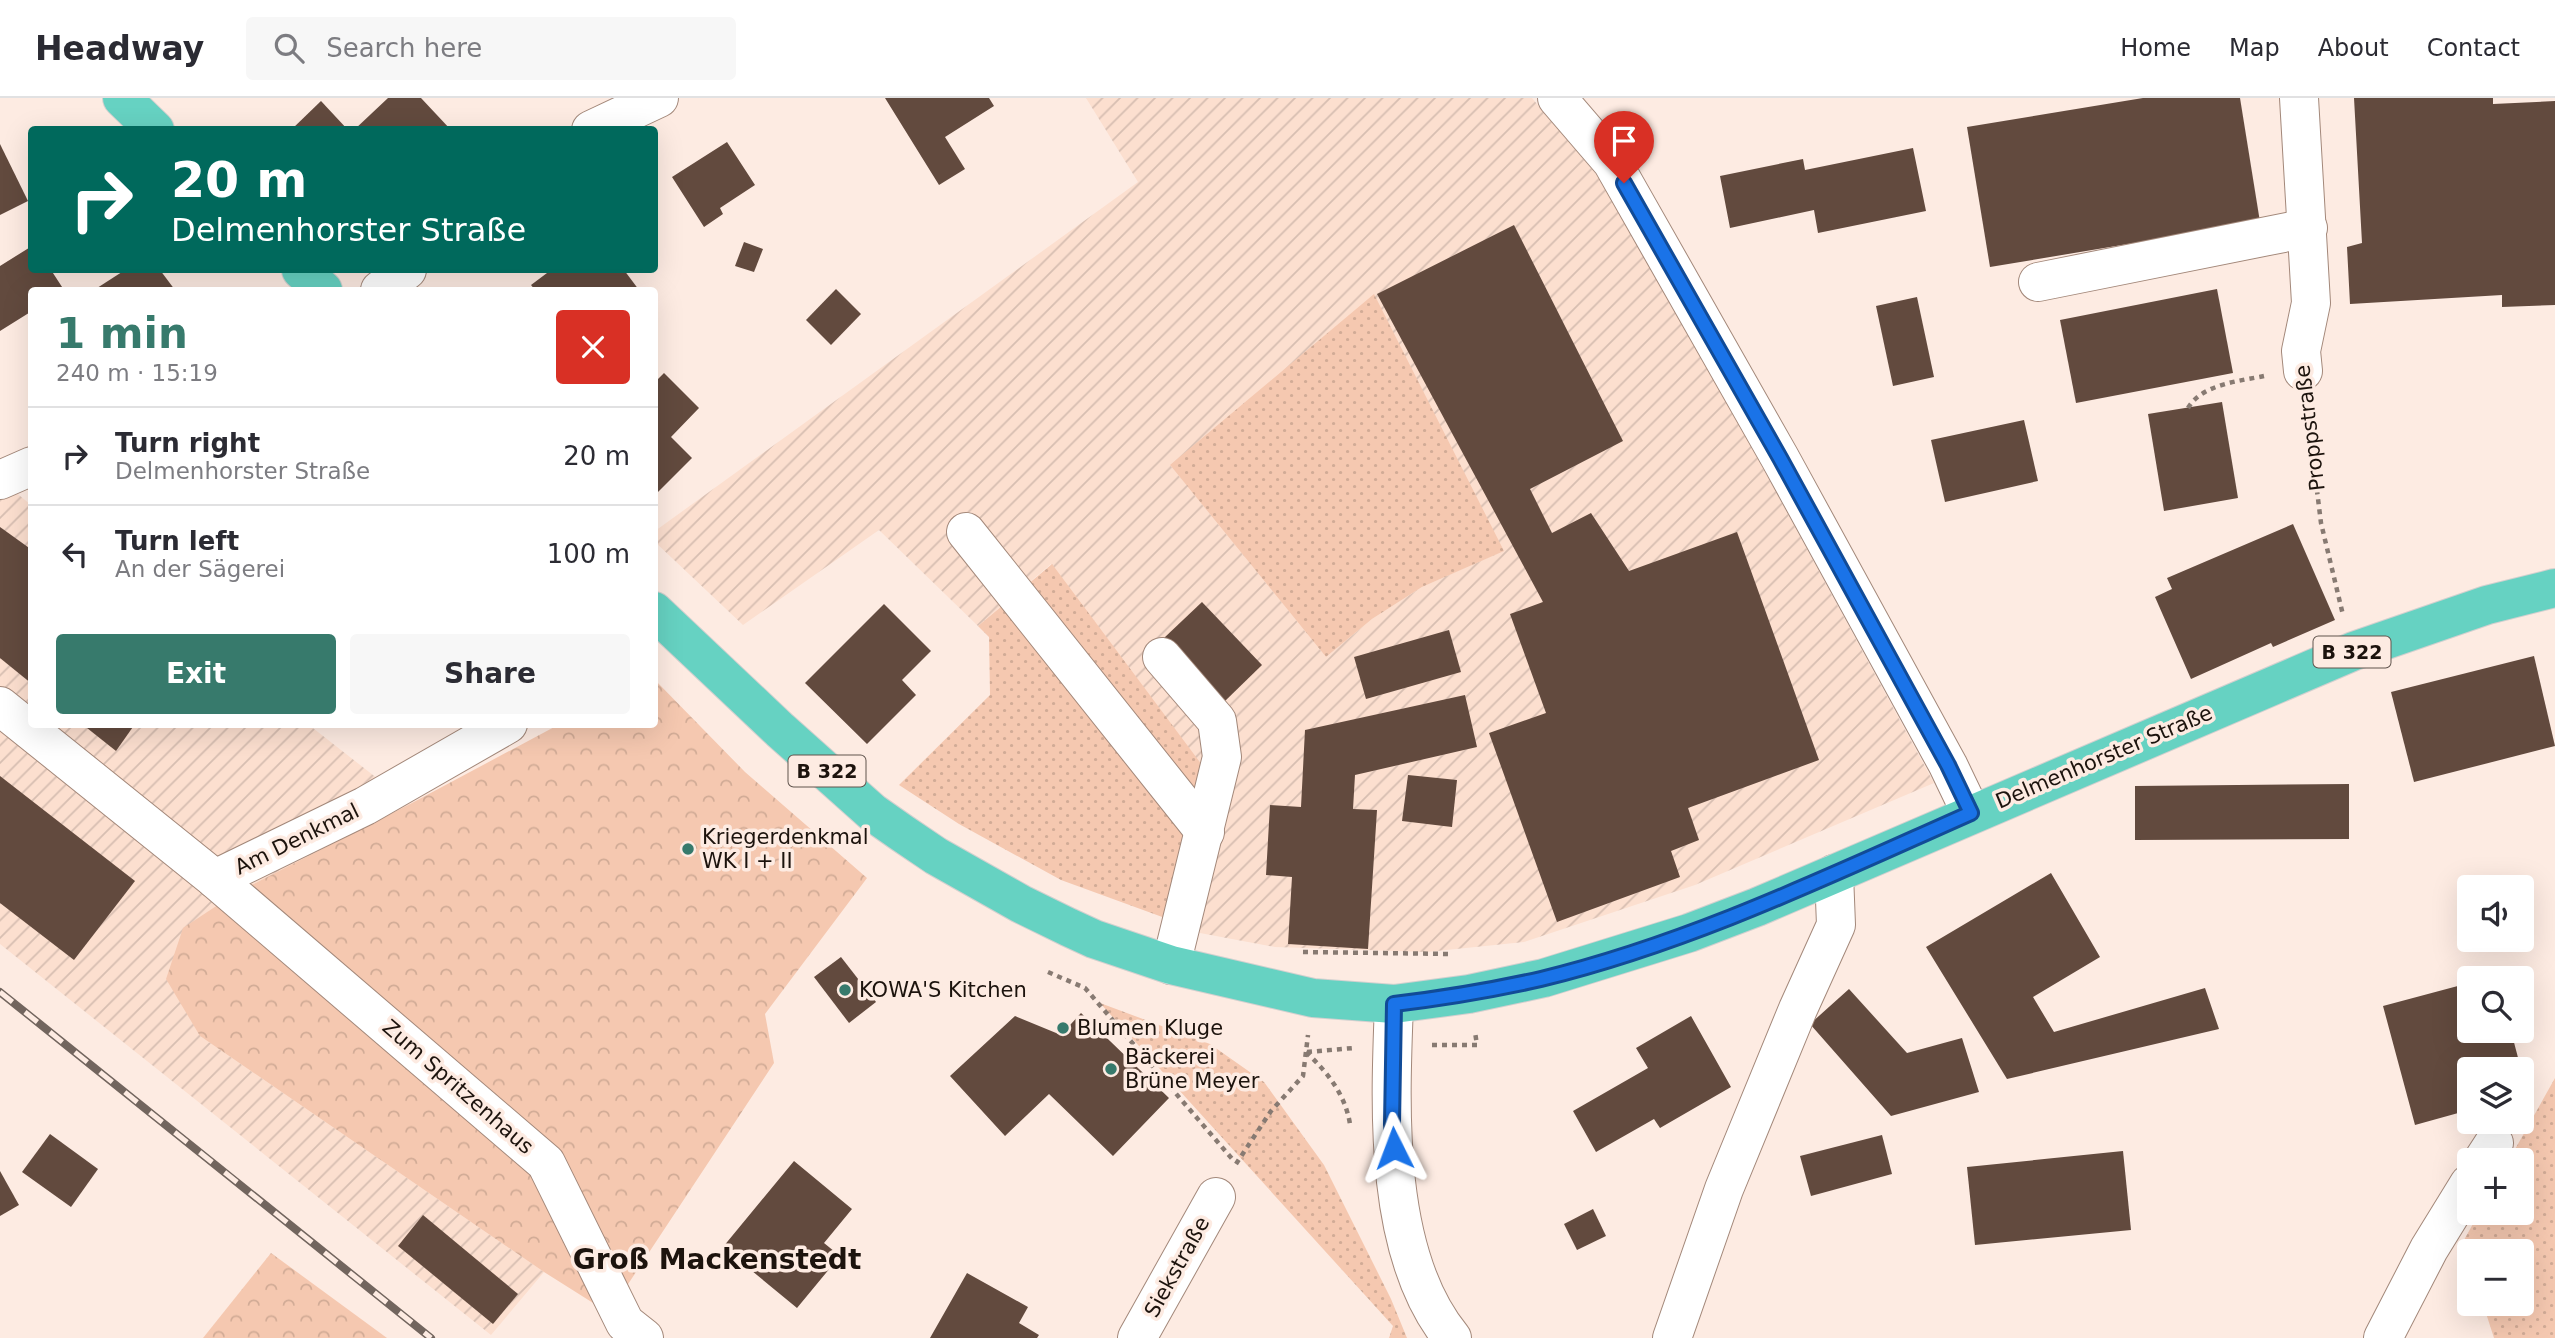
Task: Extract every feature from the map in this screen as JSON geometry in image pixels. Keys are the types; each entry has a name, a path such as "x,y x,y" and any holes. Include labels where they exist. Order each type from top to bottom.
{"main road":[{"path":"122,98 151,126"},
{"path":"304,273 320,287"},
{"name":"Delmenhorster Straße","path":"658,615 780,730 873,811 948,863 1068,927 1094,939 1171,965 1313,998 1394,1004 1469,994 1544,978 1689,933 1834,874 2354,651 2487,605 2555,588"}],"street":[{"path":"600,126 659,98"},
{"path":"1557,98 1612,162 1780,458 1954,776 1971,813"},
{"name":"Proppstraße","path":"2299,98 2311,303 2301,351 2303,369"},
{"path":"2038,282 2308,228"},
{"path":"384,287 403,273"},
{"path":"0,480 28,468"},
{"path":"966,531 1205,832"},
{"path":"1162,657 1217,721 1222,757 1171,965"},
{"name":"Am Denkmal","path":"0,706 215,879 365,806 501,728"},
{"path":"1671,1338 1724,1189 1798,1009 1836,925 1834,874"},
{"name":"Zum Spritzenhaus","path":"215,879 546,1163 625,1323 644,1338"},
{"path":"1394,1004 1392,1124 1398,1201 1406,1237 1427,1298 1452,1338"},
{"name":"Siekstraße","path":"1137,1338 1216,1197"},
{"path":"2383,1338 2429,1249 2457,1204"}],"path":[{"path":"2188,408 2193,400 2209,390 2303,369"},
{"name":"Proppstraße","path":"2303,369 2321,523 2344,621"},
{"path":"1317,954 1464,954"},
{"path":"1048,972 1085,988 1236,1163"},
{"path":"1216,1197 1271,1111 1303,1076 1306,1052 1393,1045"}],"shaded area":[{"path":"1086,98 1532,98 1616,198 1934,783 1695,885 1524,942 1427,952 1275,947 1200,933 1165,918 1051,564 978,626 879,530 743,625 658,545 658,529 1138,182","holes":["1170,465 1503,551 1422,587 1372,619 1326,657"]},
{"path":"13,490 28,502 28,728 313,728 410,804 236,893 200,1036 544,1272 491,1335 0,944 0,496"}],"green space":[{"path":"1374,294 1504,551 1422,587 1372,619 1326,657 1170,465"},
{"path":"1052,564 1202,765 1165,918 1061,880 959,824 899,785 990,695 989,637 978,626"},
{"path":"658,683 745,772 867,878 765,1014 774,1063 609,1313 544,1272 200,1036 166,979 183,928 236,893 552,728 658,728"},
{"path":"1100,1003 1210,1044 1264,1082 1324,1165 1391,1299 1407,1338 1389,1338 1393,1326"},
{"path":"2555,1078 2555,1338 2494,1338 2487,1316 2534,1316 2534,1239 2465,1239 2472,1225 2534,1225 2534,1148 2516,1148 2524,1134 2534,1134 2534,1115"},
{"path":"271,1253 387,1338 203,1338"}],"building":[{"path":"388,98 421,98 447,126 358,126"},
{"path":"885,98 989,98 994,106 945,137 965,169 939,185"},
{"path":"2143,98 2240,98 2260,222 1990,267 1967,127"},
{"path":"2354,98 2493,98 2493,104 2555,101 2555,305 2502,307 2502,295 2350,304 2347,247 2362,243"},
{"path":"321,101 344,126 295,126"},
{"path":"727,142 755,185 720,208 723,214 704,227 672,177"},
{"path":"0,144 28,201 0,215"},
{"path":"1913,148 1926,211 1818,233 1814,210 1730,228 1720,176 1803,159 1805,170"},
{"path":"1514,225 1623,441 1530,489 1552,533 1591,513 1629,571 1737,532 1819,760 1688,808 1699,840 1671,851 1680,877 1557,922 1489,733 1546,713 1510,614 1543,602 1377,294"},
{"path":"744,242 763,249 754,272 735,266"},
{"path":"28,248 28,273 53,273 62,287 28,287 28,314 0,331 0,266"},
{"path":"120,273 162,273 173,287 99,287"},
{"path":"547,273 626,273 637,287 533,287 531,285"},
{"path":"836,289 861,314 831,345 806,320"},
{"path":"2217,289 2233,373 2076,403 2060,320"},
{"path":"1917,297 1934,377 1893,386 1876,306"},
{"path":"664,373 699,408 671,437 692,458 658,492 658,379"},
{"path":"2222,402 2238,498 2164,511 2148,414"},
{"path":"2024,420 2038,481 1945,502 1931,440"},
{"path":"2293,524 2335,620 2273,647 2271,643 2191,679 2155,597 2172,589 2167,578"},
{"path":"0,527 28,547 28,681 0,658"},
{"path":"1202,602 1262,665 1224,702 1164,638"},
{"path":"884,604 931,651 902,680 916,695 867,744 805,683"},
{"path":"1449,630 1461,672 1366,699 1354,657"},
{"path":"2534,656 2555,746 2414,782 2391,692"},
{"path":"1465,695 1477,747 1355,775 1353,809 1377,810 1368,949 1288,944 1292,877 1266,875 1270,805 1301,807 1305,730"},
{"path":"87,728 132,728 116,751"},
{"path":"1408,775 1457,780 1452,827 1402,821"},
{"path":"0,776 135,881 74,960 0,903"},
{"path":"2349,784 2349,839 2135,840 2135,786"},
{"path":"2051,873 2100,957 2033,997 2054,1032 2205,988 2219,1029 2007,1079 1926,947"},
{"name":"KOWA'S Kitchen","path":"841,957 876,1002 849,1023 814,977"},
{"path":"2457,986 2457,1043 2514,1043 2518,1057 2457,1057 2457,1113 2415,1125 2383,1006"},
{"path":"1849,989 1907,1053 1962,1038 1979,1092 1891,1116 1810,1024"},
{"path":"1081,1013 1169,1098 1113,1156 1049,1094 1005,1136 950,1076 1015,1016 1061,1035"},
{"path":"1691,1016 1731,1087 1660,1128 1654,1119 1596,1152 1573,1111 1648,1068 1636,1048"},
{"path":"50,1134 98,1169 71,1207 22,1172"},
{"path":"1882,1135 1892,1174 1811,1196 1800,1156"},
{"path":"2123,1151 2131,1230 1975,1245 1967,1167"},
{"path":"794,1161 852,1209 824,1243 840,1256 797,1308 723,1247"},
{"path":"0,1171 19,1205 0,1216"},
{"path":"1593,1209 1606,1236 1577,1250 1564,1224"},
{"path":"423,1215 518,1294 493,1324 398,1246"},
{"path":"967,1273 1028,1307 1019,1323 1039,1335 1037,1338 930,1338"}],"railway":[{"path":"0,992 431,1338"}],"place":[{"name":"Kriegerdenkmal WK I + II","path":"688,849"},
{"name":"KOWA'S Kitchen","path":"845,990"},
{"name":"Blumen Kluge","path":"1063,1028"},
{"name":"Bäckerei Brüne Meyer","path":"1111,1069"}],"district":[{"name":"Groß Mackenstedt","path":"717,1259"}],"route":[{"path":"1394,1148 1394,1004 1469,994 1544,978 1689,933 1757,907 1971,813 1948,765 1780,458 1624,183"}]}
